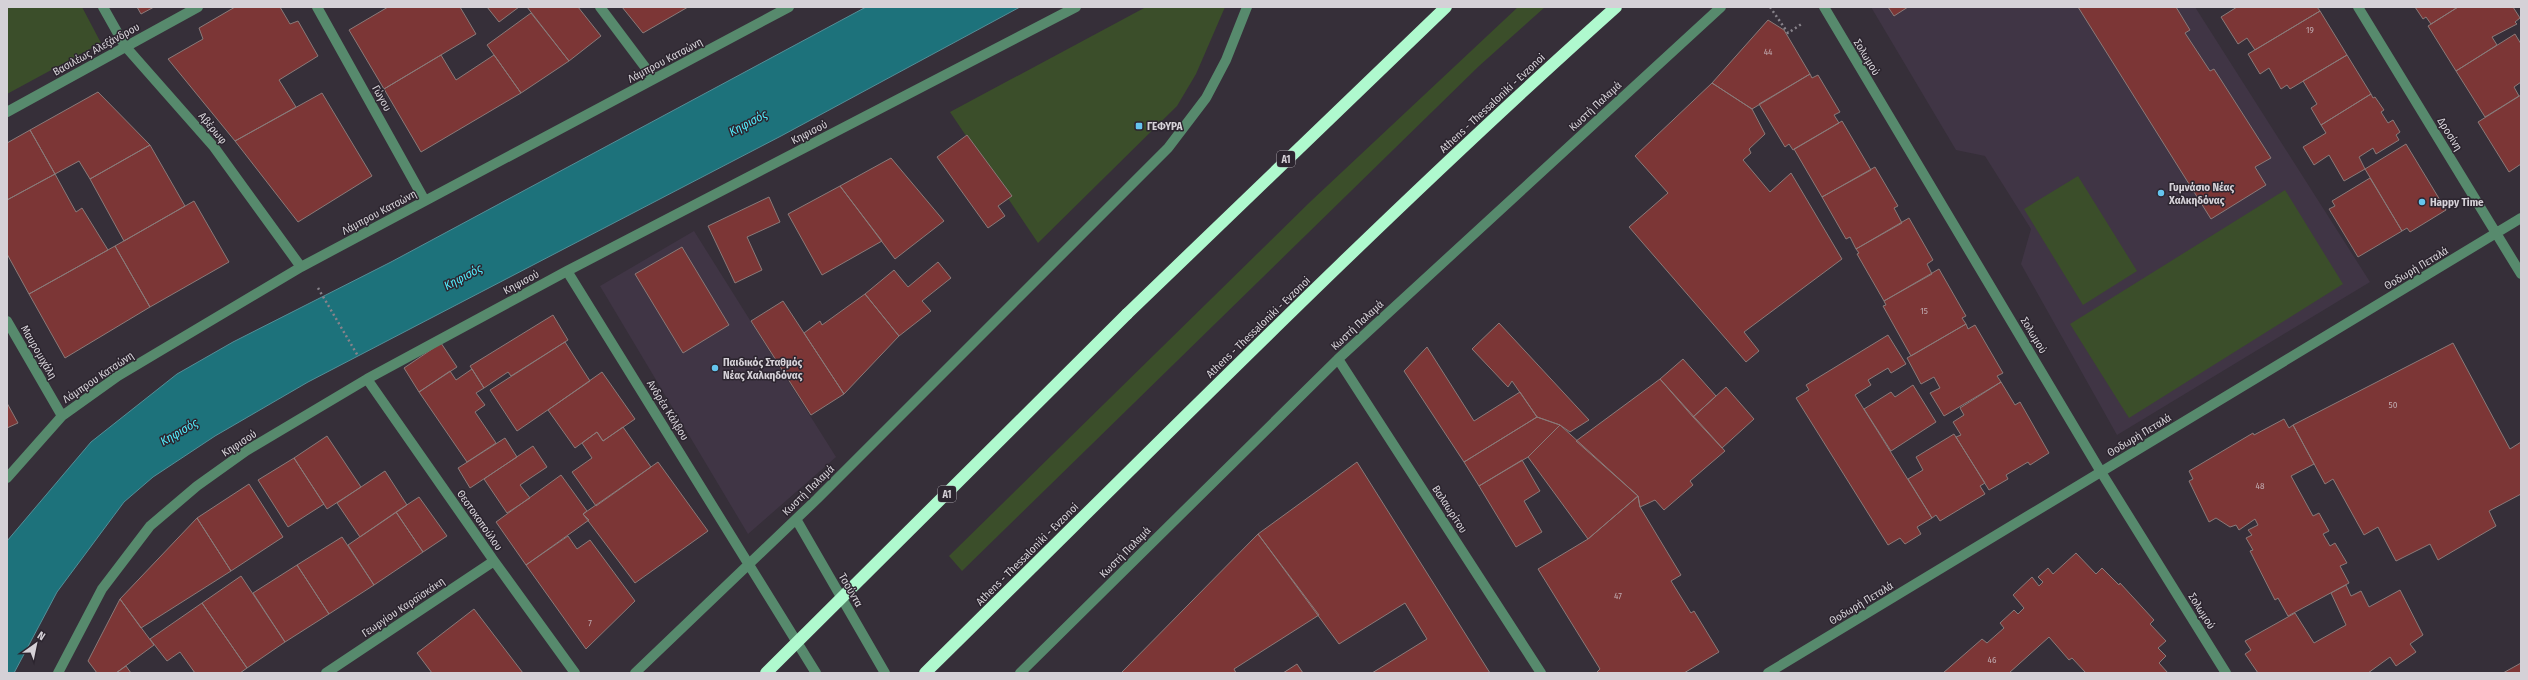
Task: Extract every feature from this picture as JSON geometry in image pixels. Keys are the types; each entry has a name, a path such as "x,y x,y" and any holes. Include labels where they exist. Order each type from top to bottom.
{"highway":[{"name":"Α1","path":"766,673 1127,314 1446,7"},
{"name":"Athens - Thessaloniki - Evzonoi","path":"925,673 1512,100 1616,7"}],"street":[{"name":"Αβέρωφ","path":"103,7 125,46 214,146 302,267"},
{"name":"Βασιλέως Αλεξάνδρου","path":"7,112 198,7"},
{"name":"Γώγου","path":"317,7 425,201"},
{"path":"600,7 654,79"},
{"name":"Λάμπρου Κατσώνη","path":"7,478 62,416 118,376 302,267 789,7"},
{"name":"Κηφισού","path":"58,673 102,589 150,526 196,486 246,451 367,379 567,271 1076,7"},
{"name":"Κωστή Παλαμά","path":"635,673 796,519 1168,148 1206,98 1226,60 1247,7"},
{"name":"Κωστή Παλαμά","path":"1020,673 1338,359 1721,7"},
{"name":"Σολωμού","path":"1824,7 2101,472 2226,673"},
{"name":"Δροσίνη","path":"2358,7 2521,274"},
{"name":"Θοδωρή Πεταλά","path":"1768,673 2521,218"},
{"name":"Ανδρέα Κάλβου","path":"567,271 749,563"},
{"name":"Μαυρομιχάλη","path":"7,321 62,416"},
{"name":"Βαλαωρίτου","path":"1338,359 1541,673"},
{"name":"Θεοτοκοπούλου","path":"367,379 494,561 576,673"},
{"name":"Τσούντα","path":"796,519 885,673"},
{"name":"Γεωργίου Καραϊσκάκη","path":"326,673 494,561"},
{"path":"749,563 816,673"}],"path":[{"path":"1770,7 1788,32"},
{"path":"322,294 360,360"}],"shaded area":[{"name":"Γυμνάσιο Νέας Χαλκηδόνας","path":"1871,7 2195,7 2370,282 2117,435 2021,264 2031,229 1985,156 1956,150"},
{"name":"Παιδικός Σταθμός Νέας Χαλκηδόνας","path":"694,231 836,457 748,534 600,286"}],"green space":[{"path":"7,7 82,7 101,43 7,94"},
{"path":"1146,7 1225,7 1196,74 1177,106 1038,243 950,112"},
{"path":"1518,7 1545,7 1479,66 962,571 949,556 1310,202"},
{"path":"2078,176 2137,271 2083,305 2024,209"},
{"path":"2285,190 2343,284 2129,418 2070,324"}],"water":[{"name":"Κηφισός","path":"866,7 1020,7 781,136 308,382 215,436 153,477 124,502 57,592 14,673 7,673 7,541 91,442 177,374 233,342 391,262"}],"building":[{"path":"137,7 154,7 141,14"},
{"path":"235,7 280,7 290,24 298,21 318,56 279,80 296,107 235,141 168,59 203,39 199,28"},
{"path":"388,7 460,7 476,34 384,89 349,30"},
{"path":"487,7 519,7 499,22"},
{"path":"527,7 578,7 601,36 569,61"},
{"path":"622,7 688,7 643,33"},
{"path":"1888,7 1908,7 1894,16"},
{"path":"2078,7 2176,7 2190,30 2185,33 2210,71 2214,69 2271,158 2255,167 2266,185 2211,219"},
{"path":"2237,7 2317,7 2320,11 2255,50 2247,38 2238,44 2221,17"},
{"path":"2415,7 2458,7 2431,24 2426,17 2423,19"},
{"path":"2458,7 2513,7 2520,18 2515,22 2517,24 2492,37 2497,45 2456,71 2428,26"},
{"path":"2320,11 2347,55 2290,89 2287,85 2281,89 2269,68 2260,74 2248,54"},
{"path":"531,13 569,61 521,93 487,45"},
{"path":"1768,20 1784,30 1810,74 1752,109 1712,83"},
{"path":"2515,34 2521,44 2521,82 2514,87 2519,96 2485,117 2456,71"},
{"path":"441,55 456,80 494,55 521,93 421,152 384,89"},
{"path":"2347,55 2371,94 2321,125 2311,108 2317,104 2303,81"},
{"path":"1810,74 1812,78 1818,75 1840,112 1834,115 1839,123 1793,150 1789,144 1785,147 1759,104"},
{"path":"1712,83 1752,109 1765,134 1749,149 1751,153 1743,160 1770,192 1791,173 1842,259 1744,332 1759,351 1746,362 1629,227 1668,193 1635,156"},
{"path":"98,92 150,145 90,179 79,161 55,174 30,130"},
{"path":"322,93 372,176 298,222 235,141"},
{"path":"2371,94 2373,98 2375,97 2384,110 2381,112 2388,123 2393,120 2400,132 2396,135 2399,140 2376,154 2373,148 2359,157 2365,169 2344,181 2329,155 2314,165 2303,147 2326,133 2321,125"},
{"path":"2521,95 2521,164 2509,172 2478,122"},
{"path":"1842,121 1871,170 1822,197 1794,149"},
{"path":"30,130 55,174 7,200 7,143"},
{"path":"967,135 1012,196 998,206 1005,216 988,228 937,157"},
{"path":"2406,144 2446,210 2410,232 2407,228 2402,231 2365,169"},
{"path":"150,145 185,206 124,241 90,179"},
{"path":"891,158 944,221 895,259 840,186"},
{"path":"1875,167 1898,206 1894,208 1902,223 1856,249 1850,237 1846,239 1822,197"},
{"path":"55,174 76,212 82,208 108,250 29,294 7,254 7,200"},
{"path":"2370,178 2402,231 2358,257 2329,209 2335,206 2332,201"},
{"path":"840,186 882,241 822,275 788,214"},
{"path":"769,197 780,222 747,237 762,270 735,283 708,226"},
{"path":"194,201 229,262 150,307 115,246"},
{"path":"1909,218 1933,260 1927,264 1932,274 1884,301 1857,254 1859,253 1856,249"},
{"path":"115,246 150,307 65,358 29,294"},
{"path":"682,247 729,325 683,353 635,274"},
{"path":"938,262 951,278 922,301 931,311 899,336 865,294 894,270 908,287"},
{"path":"1939,269 1966,316 1962,318 1966,324 1911,356 1883,306 1886,305 1884,301"},
{"path":"865,294 899,336 844,394 804,333 820,321 822,325"},
{"path":"783,301 844,394 811,415 751,321"},
{"path":"553,315 568,340 511,376 508,372 484,388 470,366"},
{"path":"1499,323 1589,420 1570,432 1560,425 1537,417 1512,381 1508,387 1472,349"},
{"path":"1966,324 1968,329 1975,325 2003,373 1997,376 2001,382 1944,416 1930,393 1940,388 1934,377 1921,384 1907,358"},
{"path":"1888,335 1906,364 1891,373 1888,368 1868,380 1871,385 1855,395 1932,518 1917,527 1921,534 1905,544 1900,538 1888,545 1796,398 1809,390 1806,385"},
{"path":"565,342 590,381 517,431 490,390"},
{"path":"441,343 457,367 419,392 404,368"},
{"path":"2453,343 2510,449 2521,442 2521,494 2489,511 2496,526 2438,560 2430,544 2396,561 2378,527 2364,535 2333,479 2325,484 2293,425"},
{"path":"1427,347 1474,421 1520,392 1537,417 1464,462 1404,371"},
{"path":"1683,359 1716,396 1693,417 1660,379"},
{"path":"472,369 484,388 476,393 485,405 475,412 496,443 467,462 419,392 450,371 456,380"},
{"path":"602,372 635,419 603,441 597,432 575,448 548,410"},
{"path":"1660,379 1725,451 1690,481 1693,485 1664,510 1655,500 1640,507 1638,496 1576,441"},
{"path":"2001,382 2015,405 2020,402 2049,453 2030,465 2028,462 2006,475 2008,479 1989,490 1956,437 1961,435 1953,422 1964,415 1960,408"},
{"path":"1913,385 1936,422 1891,451 1864,409 1891,392 1895,397"},
{"path":"1726,387 1754,419 1722,448 1693,417"},
{"path":"7,403 18,423 7,428"},
{"path":"1537,417 1560,425 1528,457 1479,486 1464,462"},
{"path":"2284,419 2289,428 2293,425 2314,464 2291,476 2313,516 2319,513 2329,531 2323,534 2330,546 2335,543 2347,563 2340,566 2349,583 2288,616 2278,598 2275,600 2250,551 2253,550 2246,538 2252,535 2248,530 2258,525 2255,519 2239,530 2236,525 2230,527 2216,518 2209,522 2189,481 2193,479 2189,471 2253,433 2254,435"},
{"path":"1560,425 1638,496 1588,539 1528,457"},
{"path":"623,427 651,467 596,506 572,472 592,458 582,443 597,432 603,441"},
{"path":"1954,434 1985,483 1980,486 1985,494 1940,521 1936,515 1932,518 1908,479 1923,470 1916,457"},
{"path":"327,436 361,487 327,509 294,458"},
{"path":"505,438 517,457 470,488 458,468"},
{"path":"533,446 547,467 520,485 530,498 507,513 484,479"},
{"path":"294,458 324,504 288,527 258,480"},
{"path":"1522,460 1540,491 1524,501 1542,532 1516,547 1479,486"},
{"path":"658,462 708,531 635,583 583,514"},
{"path":"1357,462 1490,673 1372,673 1427,639 1405,603 1339,644 1258,534"},
{"path":"385,471 407,505 360,537 337,503"},
{"path":"561,475 587,511 583,514 589,520 526,565 496,522"},
{"path":"249,484 283,537 231,571 197,518"},
{"path":"1638,496 1640,507 1681,575 1671,581 1691,613 1694,611 1719,652 1684,673 1596,673 1600,669 1538,569 1588,539"},
{"path":"419,497 447,536 423,552 396,512"},
{"path":"396,512 423,552 374,585 348,545"},
{"path":"197,518 231,571 141,628 120,599"},
{"path":"1258,534 1319,615 1234,669 1236,673 1121,673"},
{"path":"568,536 577,549 590,540 635,601 586,649 526,565"},
{"path":"342,537 374,585 329,614 297,565"},
{"path":"2076,553 2096,574 2102,568 2119,585 2120,583 2154,620 2150,624 2166,641 2158,648 2166,656 2159,663 2168,673 2086,673 2072,658 2069,660 2049,637 2009,673 1943,673 1982,639 1987,643 2004,628 2000,623 2014,610 2018,614 2024,608 2013,595 2032,577 2039,586 2043,582 2038,577 2048,568 2053,574"},
{"path":"297,565 329,614 285,642 253,593"},
{"path":"241,576 285,642 247,668 202,603"},
{"path":"2346,585 2351,596 2361,591 2369,607 2400,590 2423,635 2410,644 2416,652 2396,666 2390,657 2368,673 2258,673 2245,654 2251,650 2245,641 2295,613 2314,643 2346,625 2331,593"},
{"path":"120,599 154,645 116,673 97,673 88,661"},
{"path":"202,603 247,668 240,673 195,673 180,652 167,661 150,639"},
{"path":"474,609 523,673 432,673 417,653"},
{"path":"2521,663 2521,673 2503,673"},
{"path":"1297,664 1303,673 1283,673"},
{"path":"126,666 131,673 116,673"}],"place":[{"name":"ΓΕΦΥΡΑ","path":"1139,126"},
{"name":"Γυμνάσιο Νέας Χαλκηδόνας","path":"2161,193"},
{"name":"Happy Time","path":"2422,202"},
{"name":"Παιδικός Σταθμός Νέας Χαλκηδόνας","path":"715,368"}]}
